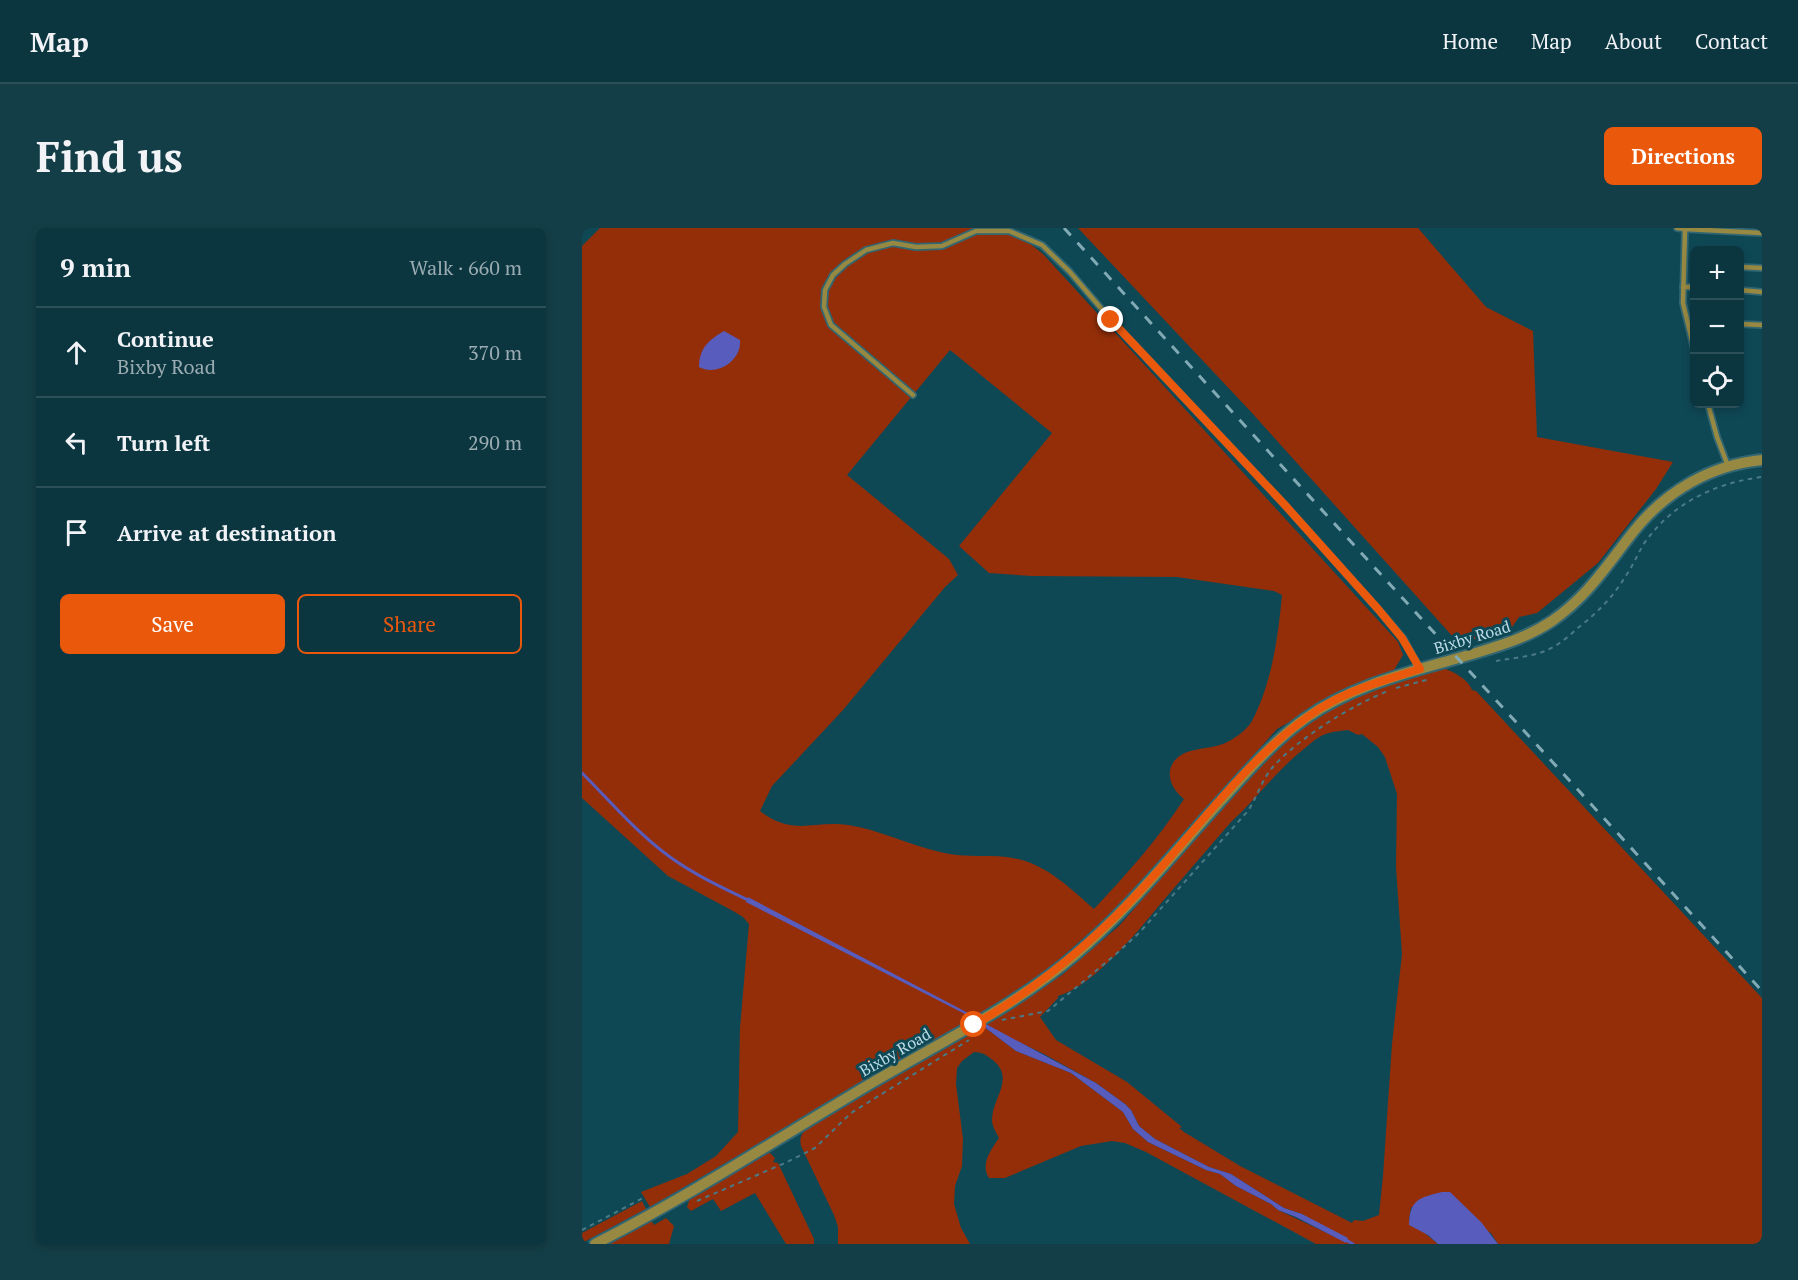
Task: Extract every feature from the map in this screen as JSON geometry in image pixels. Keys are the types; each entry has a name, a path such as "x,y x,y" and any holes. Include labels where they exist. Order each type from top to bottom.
{"street":[{"name":"Bixby Road","path":"595,1244 670,1203 974,1025 1051,974 1093,939 1140,891 1257,759 1321,708 1361,688 1518,639 1549,623 1587,592 1635,530 1659,504 1686,485 1728,466 1762,460"}],"lane":[{"path":"1677,228 1762,233"},
{"path":"1685,229 1683,303 1690,330"},
{"path":"913,395 831,325 824,307 825,290 834,275 845,264 866,250 893,243 916,247 942,246 976,231 1009,231 1042,245 1070,272 1111,320 1284,504 1378,609 1402,638 1420,669"},
{"path":"1744,267 1762,268"},
{"path":"1683,286 1690,287"},
{"path":"1744,290 1762,292"},
{"path":"1744,324 1762,325"},
{"path":"1709,408 1728,466"}],"path":[{"path":"1496,661 1545,652 1588,620 1609,599 1644,545 1660,525 1697,495 1724,484 1762,477"},
{"path":"1003,1020 1048,1011 1139,933 1247,812 1256,800 1271,770 1303,741 1372,697 1430,679"},
{"path":"692,1203 786,1163 815,1148 851,1113 970,1040"},
{"path":"582,1230 643,1198"}],"shaded area":[{"path":"600,228 1010,228 1043,254 1398,642 1403,655 1394,670 1354,685 1277,729 1114,911 1046,971 977,1016 650,1207 641,1192 687,1174 716,1156 738,1132 740,1028 749,924 733,911 668,876 582,798 582,246","holes":["950,350 1052,433 959,546 989,573 1032,576 1177,577 1274,591 1282,595 1269,676 1252,721 1243,731 1227,742 1179,756 1170,774 1174,787 1184,799 1142,856 1094,909 1068,886 1029,862 999,856 950,854 848,825 793,826 772,819 760,811 772,786 843,710 945,587 958,575 949,559 847,475"]},
{"path":"1078,228 1418,228 1486,307 1533,331 1537,437 1673,462 1656,489 1598,563 1537,613 1519,617 1508,633 1476,639 1454,638 1253,414"},
{"path":"724,331 740,340 740,347 733,360 713,370 699,367 699,360 706,345"},
{"path":"1443,668 1464,679 1762,998 1762,1244 1498,1244 1491,1233 1411,1207 1409,1220 1438,1244 1316,1244 1146,1152 1125,1143 1112,1141 1081,1146 1005,1178 989,1178 986,1162 999,1138 992,1120 1003,1076 995,1062 988,1056 974,1052 957,1068 956,1084 963,1139 962,1166 955,1186 954,1204 961,1228 970,1244 838,1244 838,1227 834,1215 801,1146 800,1140 803,1133 809,1126 983,1026 1016,1051 1071,1073 1123,1112 1133,1129 1148,1142 1206,1170 1220,1174 1278,1210 1346,1242 1302,1214 1284,1208 1231,1174 1209,1167 1155,1139 1139,1126 1131,1110 1125,1104 1096,1083 986,1024 1062,975 1119,926 1253,773 1277,749 1301,729 1345,701","holes":["1348,730 1358,735 1362,734 1378,747 1385,757 1397,794 1396,867 1402,954 1392,1044 1379,1215 1363,1221 1354,1220 1352,1223 1240,1166 1184,1132 1179,1128 1182,1127 1127,1082 1056,1040 1040,1017 1058,996 1086,981 1115,956 1231,822 1276,775 1313,741 1326,734"]},
{"path":"748,897 970,1014 967,1015 746,902"},
{"path":"986,1024 1096,1083 1125,1104 1131,1110 1139,1126 1155,1139 1209,1167 1231,1174 1284,1208 1302,1214 1348,1238 1346,1243 1278,1210 1220,1174 1206,1170 1148,1142 1133,1129 1123,1112 1071,1073 1016,1051 983,1026"},
{"path":"770,1153 775,1158 773,1162 778,1163 814,1239 814,1244 786,1244 755,1193 721,1211 713,1199 691,1211 687,1207 690,1198 764,1154"},
{"path":"1442,1192 1450,1192 1481,1222 1498,1244 1438,1244 1428,1235 1409,1225 1411,1210 1417,1201"},
{"path":"642,1201 646,1209 582,1243 582,1233"},
{"path":"666,1218 674,1226 669,1244 608,1244 651,1220 654,1225"}],"waterway":[{"path":"582,773 635,828 658,848 699,875 748,900"},
{"path":"1344,1239 1353,1244"}],"railway":[{"path":"1064,228 1762,991"}],"route":[{"path":"974,1025 1020,997 1093,939 1140,891 1257,759 1303,720 1321,708 1361,688 1420,669 1402,638 1378,609 1284,504 1111,320"}]}
